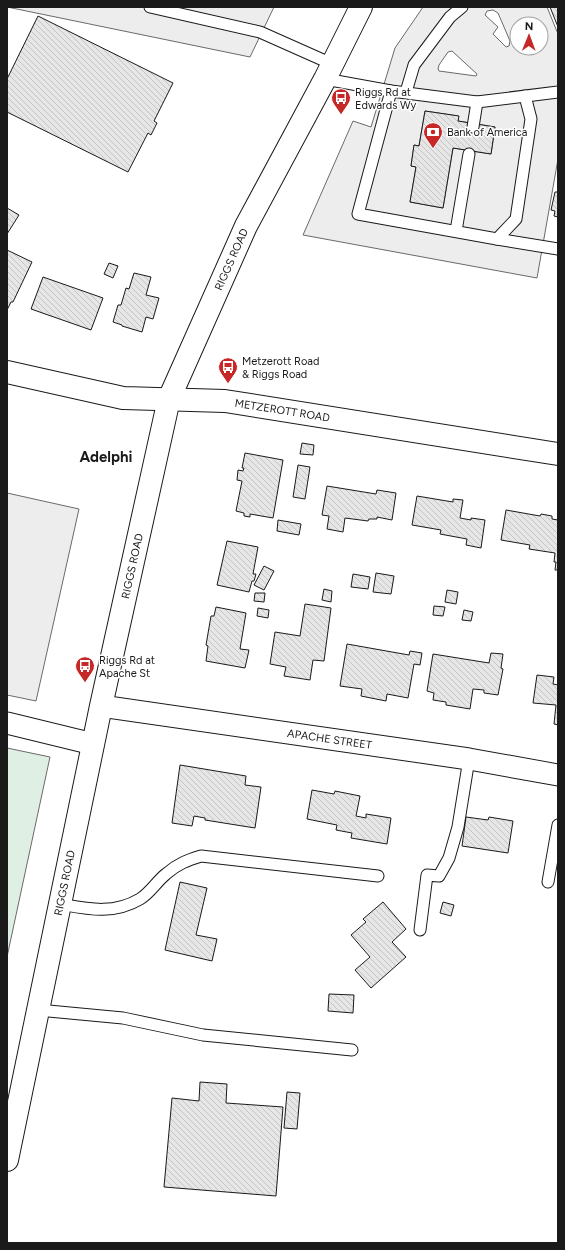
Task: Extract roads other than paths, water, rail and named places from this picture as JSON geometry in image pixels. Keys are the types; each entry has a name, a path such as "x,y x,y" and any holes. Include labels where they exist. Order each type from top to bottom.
{"main road":[{"name":"RIGGS ROAD","path":"8,1148 101,706 169,399 246,226 361,7"},
{"name":"METZEROTT ROAD","path":"7,372 123,398 225,401 558,454"}],"street":[{"name":"APACHE STREET","path":"101,706 469,758 558,775"},
{"path":"7,723 93,744"}],"lane":[{"path":"150,7 260,32 328,72 391,91 477,102 558,92"},
{"path":"406,92 414,65 450,17 462,7"},
{"path":"391,91 358,214 558,249"},
{"path":"497,239 516,219 531,119 525,96"},
{"path":"473,127 477,102"},
{"path":"456,231 469,154"},
{"path":"420,930 427,875 439,876 449,858 458,827 469,758"},
{"path":"548,882 558,825"},
{"path":"60,904 98,910 120,908 141,899 167,873 184,861 201,856 378,876"},
{"path":"38,1010 123,1018 203,1035 352,1050"}],"place":[{"name":"Riggs Rd at Edwards Wy","path":"341,115"},
{"name":"Bank of America","path":"433,149"},
{"name":"Metzerott Road & Riggs Road","path":"228,384"},
{"name":"Riggs Rd at Apache St","path":"85,683"}],"district":[{"name":"Adelphi","path":"106,457"}]}
